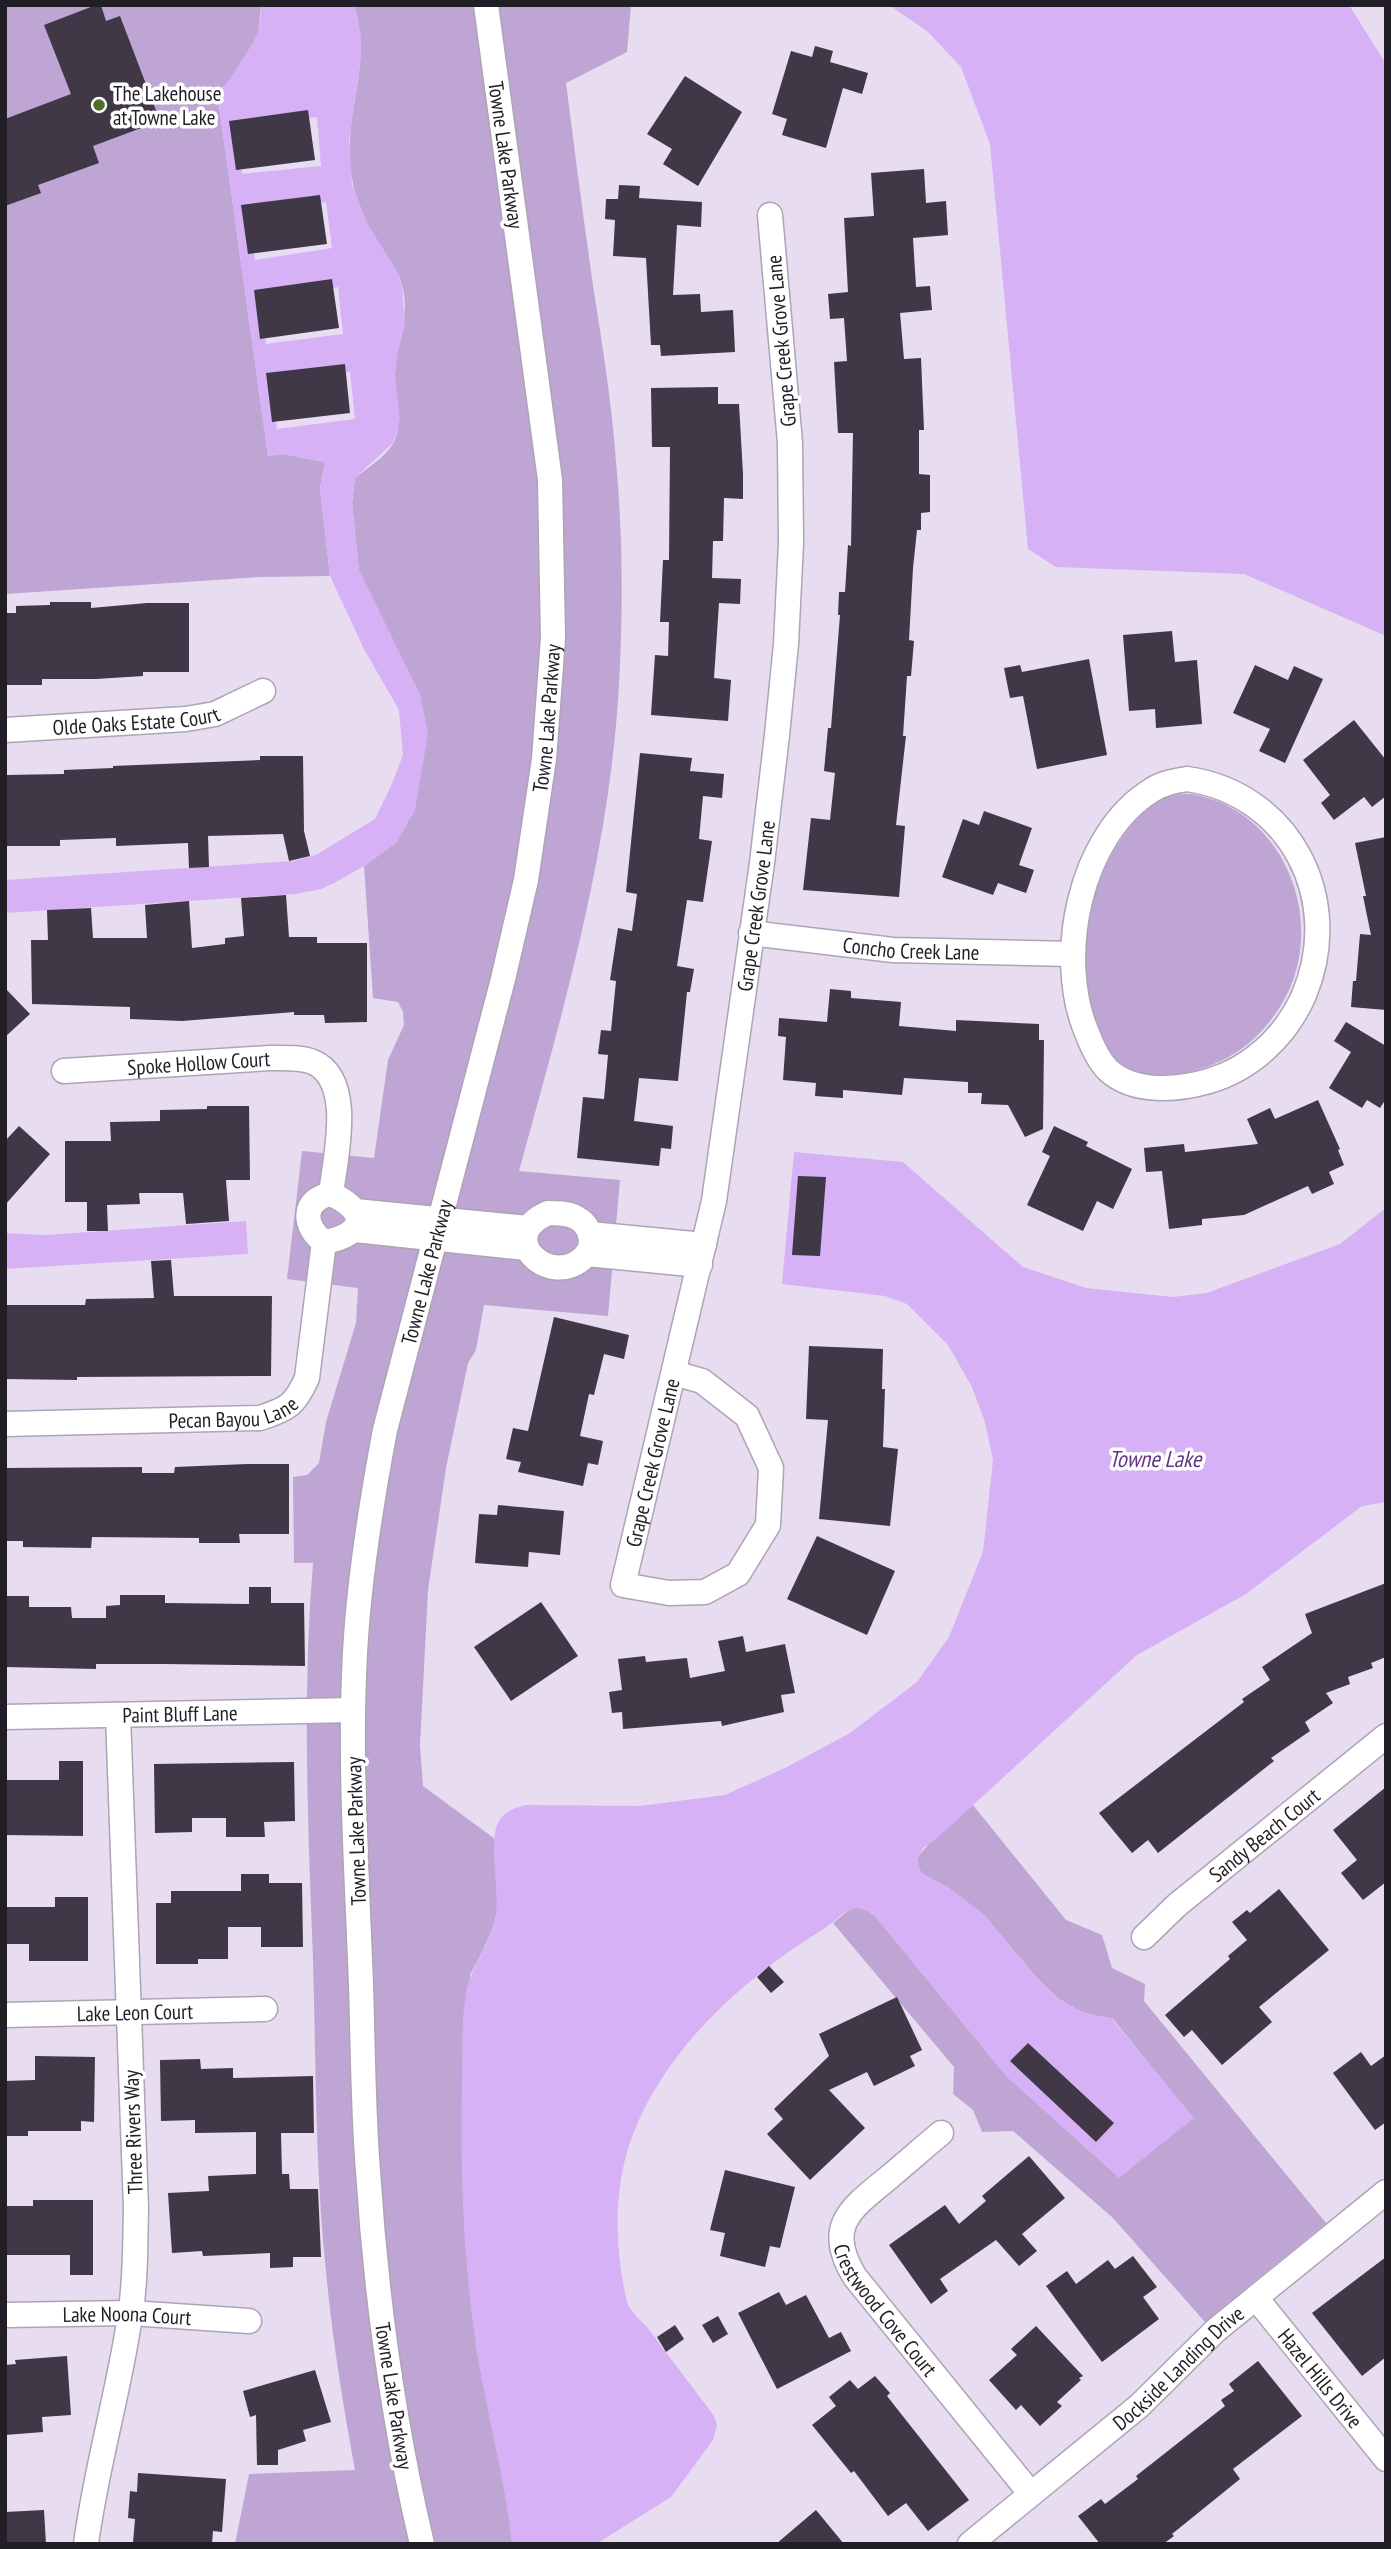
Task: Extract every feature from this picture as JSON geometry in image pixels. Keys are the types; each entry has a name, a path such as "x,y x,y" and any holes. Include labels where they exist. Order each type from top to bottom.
{"street":[{"name":"Towne Lake Parkway","path":"422,2544 408,2488 386,2358 368,2182 353,1710 361,1578 371,1504 388,1418 503,979 526,880 544,760 553,638 550,480 486,5"},
{"name":"Grape Creek Grove Lane","path":"674,1373 702,1381 747,1416 771,1468 768,1525 738,1574 705,1592 669,1593 623,1585 716,1188 777,735 786,644 791,544 790,443 770,215"},
{"name":"Olde Oaks Estate Court","path":"5,730 186,719 215,714 262,691"},
{"path":"1187,779 1204,781 1240,794 1256,805 1274,821 1287,838 1312,885 1317,906 1316,950 1309,982 1297,1012 1265,1050 1228,1074 1212,1080 1188,1086 1146,1087 1128,1082 1109,1071 1093,1048 1083,1024 1075,997 1072,954 1075,921 1091,868 1100,849 1128,809 1153,789 1167,783 1187,779"},
{"name":"Concho Creek Lane","path":"751,933 893,950 1072,954"},
{"name":"Spoke Hollow Court","path":"64,1071 296,1058 314,1063 329,1073 338,1094 339,1123 331,1194"},
{"path":"331,1194 345,1200 355,1221 339,1240 324,1242 309,1227 308,1215 312,1204 320,1196 331,1194"},
{"path":"548,1213 561,1213 573,1215 583,1221 589,1244 579,1262 568,1267 554,1268 532,1256 527,1238 537,1218 548,1213"},
{"path":"355,1221 527,1238"},
{"name":"Pecan Bayou Lane","path":"5,1424 260,1418 285,1410 298,1398 307,1378 324,1242"},
{"path":"589,1244 702,1255"},
{"name":"Paint Bluff Lane","path":"5,1717 353,1710"},
{"name":"Three Rivers Way","path":"86,2544 95,2485 131,2313 135,2262 136,2208 118,1715"},
{"name":"Sandy Beach Court","path":"1144,1937 1177,1905 1386,1736"},
{"name":"Lake Leon Court","path":"5,2015 265,2009"},
{"name":"Crestwood Cove Court","path":"941,2133 854,2206 844,2223 841,2240 845,2261 855,2277 1031,2494"},
{"name":"Dockside Landing Drive","path":"970,2544 1139,2406 1216,2330 1386,2192"},
{"name":"Hazel Hills Drive","path":"1256,2298 1386,2459"},
{"name":"Lake Noona Court","path":"5,2315 131,2313 249,2321"}],"shaded area":[{"path":"5,5 261,5 258,36 227,84 217,91 268,456 283,454 325,462 320,488 330,576 259,577 5,594"},
{"path":"354,5 631,5 627,52 566,83 614,441 621,545 619,684 606,808 595,869 568,991 519,1171 620,1180 608,1316 484,1305 476,1350 468,1363 446,1468 428,1590 420,1745 423,1786 495,1839 498,1893 496,1914 489,1937 470,1975 476,2346 509,2510 512,2544 235,2544 249,2474 355,2470 331,2321 322,2232 316,2115 307,1761 313,1563 294,1563 293,1477 307,1475 319,1463 326,1422 356,1323 358,1288 287,1279 302,1151 374,1158 388,1060 404,1025 403,1012 398,1002 373,998 364,866 397,842 421,697 359,571 352,503 355,478 387,452 397,434 395,373 405,300 396,270 364,217 353,186 350,163 351,123 360,67 359,27"},
{"path":"1191,794 1224,804 1252,822 1274,847 1290,876 1299,907 1301,941 1295,974 1281,1005 1254,1039 1231,1056 1205,1068 1173,1075 1148,1076 1123,1067 1108,1051 1102,1039 1085,973 1086,926 1091,904 1109,859 1136,820 1152,806 1170,796"},
{"path":"973,1805 1066,1920 1102,1935 1112,1968 1145,1984 1144,2001 1326,2223 1205,2322 1113,2218 1013,2131 982,2132 973,2110 953,2094 954,2067 833,1923 848,1911 857,1908 875,1916 1008,2078 1193,2118 1113,2019 1084,2013 1059,1999 1037,1978 984,1915 949,1888 921,1873 917,1860 920,1854"}],"water":[{"path":"261,5 354,5 361,36 361,58 349,140 352,184 367,223 397,271 402,287 405,325 395,374 400,419 397,431 393,443 355,478 352,503 359,571 421,697 428,734 415,810 397,842 364,866 321,889 296,894 5,913 5,880 293,861 316,855 375,819 403,755 399,710 364,649 330,576 320,488 325,462 284,454 268,456 217,91 227,83 252,45 260,24"},
{"path":"889,5 1349,5 1386,64 1386,636 1244,574 1056,567 1028,549 990,144 961,67 927,31"},
{"name":"Towne Lake","path":"794,1152 903,1162 1023,1267 1086,1288 1173,1297 1207,1293 1340,1244 1386,1208 1386,1502 1362,1506 1246,1594 1137,1655 923,1848 917,1860 921,1873 949,1888 984,1915 1037,1978 1059,1999 1084,2013 1112,2019 1194,2118 1119,2178 1008,2078 875,1916 859,1908 847,1911 764,1970 711,2017 666,2072 648,2102 626,2154 619,2196 618,2239 627,2302 714,2416 717,2425 713,2440 671,2497 596,2544 512,2544 505,2494 480,2370 463,2213 464,2010 470,1979 495,1921 494,1842 499,1821 507,1812 526,1805 640,1806 725,1795 785,1768 850,1733 917,1682 949,1637 983,1552 993,1460 985,1422 972,1387 948,1345 907,1304 885,1296 782,1284"},
{"path":"246,1221 248,1254 5,1269 5,1233 46,1235"}],"pier":[{"path":"317,117 321,166 242,174 235,128"},
{"path":"326,202 332,248 255,260 248,215"},
{"path":"338,287 343,334 266,344 260,300"},
{"path":"350,372 355,419 277,429 272,385"}],"building":[{"name":"The Lakehouse at Towne Lake","path":"101,5 106,21 120,16 160,121 93,146 99,163 38,185 41,193 5,206 5,119 71,94 44,25"},
{"path":"815,46 833,51 830,62 868,73 862,94 843,88 826,148 782,135 787,119 772,114 791,51 812,57"},
{"path":"685,76 742,112 698,186 663,164 672,149 647,134"},
{"path":"308,110 315,160 236,170 229,121"},
{"path":"924,169 926,203 946,201 948,235 913,238 916,287 930,286 932,310 900,313 904,359 921,358 924,430 919,430 919,474 930,475 930,512 921,513 921,530 917,530 913,568 909,640 914,641 911,676 907,676 903,736 906,736 896,825 905,826 899,897 803,890 811,818 830,820 835,773 824,771 828,728 831,728 840,615 839,592 845,592 848,545 851,546 853,433 838,433 834,362 847,361 844,318 830,319 828,294 848,292 844,218 874,216 871,173"},
{"path":"619,185 640,186 639,198 702,202 701,227 677,225 673,295 700,294 701,312 733,310 735,352 661,356 660,345 651,345 646,258 613,256 615,220 605,219 606,199 618,199"},
{"path":"320,195 327,244 248,254 241,205"},
{"path":"332,279 339,328 260,339 254,290"},
{"path":"345,364 350,413 272,422 266,373"},
{"path":"718,387 718,404 739,404 743,474 743,499 724,498 723,541 713,541 712,578 741,579 740,604 719,603 714,678 731,680 728,721 651,715 655,655 668,656 669,622 660,622 663,560 669,560 670,447 652,447 651,388"},
{"path":"50,602 91,602 91,608 147,603 189,603 189,672 143,672 143,676 96,679 42,679 42,685 5,685 5,613 16,613 16,606 50,605"},
{"path":"1172,631 1175,662 1197,660 1202,724 1156,728 1155,709 1129,711 1123,635"},
{"path":"1089,659 1107,755 1037,769 1023,696 1010,698 1004,668 1020,665 1022,672"},
{"path":"1255,665 1288,680 1294,666 1323,679 1285,763 1259,751 1270,729 1233,713"},
{"path":"1354,720 1386,760 1386,796 1372,807 1364,797 1334,820 1321,803 1330,795 1303,760"},
{"path":"640,753 692,758 690,771 724,774 722,798 703,796 699,839 712,841 703,902 687,900 677,966 694,969 690,992 687,992 678,1081 639,1078 634,1121 673,1126 671,1149 661,1148 659,1166 577,1158 583,1097 604,1099 608,1055 598,1054 601,1030 611,1031 616,981 610,980 618,928 632,931 637,894 626,892"},
{"path":"260,756 303,756 304,831 310,856 289,861 283,834 208,836 209,867 189,868 188,843 116,846 116,838 60,840 60,846 5,846 5,775 64,774 64,770 113,766 260,760"},
{"path":"984,811 1032,828 1019,865 1034,870 1026,893 998,883 993,895 942,877 963,819 979,825"},
{"path":"1386,837 1386,1010 1351,1007 1360,934 1371,935 1355,843"},
{"path":"286,895 289,937 317,937 317,943 367,943 367,1022 325,1023 324,1015 294,1015 294,1012 182,1021 130,1019 130,1007 32,1004 31,940 48,940 47,910 91,908 93,938 147,938 145,905 189,901 192,948 225,944 225,938 244,936 241,898"},
{"path":"5,988 30,1014 5,1037"},
{"path":"830,989 851,991 851,998 901,1002 899,1026 956,1031 956,1020 1039,1024 1039,1040 1044,1040 1043,1129 1025,1137 1008,1105 981,1104 982,1093 968,1093 968,1082 904,1078 902,1095 843,1090 843,1098 815,1096 816,1083 783,1080 786,1037 778,1036 779,1018 827,1022"},
{"path":"1346,1022 1386,1046 1386,1099 1380,1108 1367,1100 1362,1108 1329,1088 1351,1052 1334,1041"},
{"path":"1318,1100 1340,1149 1338,1150 1344,1165 1329,1172 1334,1184 1312,1194 1308,1186 1244,1215 1202,1219 1202,1225 1169,1229 1162,1171 1146,1172 1144,1148 1184,1144 1185,1152 1258,1144 1247,1119 1270,1108 1275,1119"},
{"path":"207,1106 249,1106 250,1180 226,1180 229,1221 186,1224 183,1193 139,1193 140,1204 107,1205 108,1231 87,1231 87,1202 65,1202 65,1141 111,1141 110,1122 160,1121 160,1110 207,1109"},
{"path":"19,1126 50,1154 5,1205 5,1141"},
{"path":"1054,1126 1088,1142 1086,1146 1132,1169 1113,1209 1097,1201 1083,1231 1027,1205 1050,1156 1042,1152"},
{"path":"798,1176 826,1177 820,1256 792,1255"},
{"path":"171,1260 174,1296 272,1296 271,1376 5,1379 5,1305 85,1305 86,1299 154,1298 151,1261"},
{"path":"554,1317 629,1335 624,1359 604,1354 594,1395 589,1394 580,1436 603,1441 598,1465 588,1463 583,1486 518,1472 521,1462 506,1459 513,1428 528,1431"},
{"path":"809,1346 883,1349 883,1447 898,1449 890,1526 819,1519 828,1420 806,1419"},
{"path":"289,1464 289,1534 239,1534 240,1543 199,1543 199,1538 92,1537 91,1548 23,1547 23,1541 5,1541 5,1468 142,1467 142,1473 174,1473 175,1467"},
{"path":"498,1505 564,1511 560,1555 529,1552 528,1567 475,1563 479,1514 497,1515"},
{"path":"817,1536 895,1571 867,1635 787,1599"},
{"path":"1386,1583 1386,1657 1371,1663 1373,1668 1348,1677 1350,1684 1326,1693 1333,1703 1305,1722 1310,1731 1271,1758 1274,1761 1158,1853 1148,1840 1132,1853 1099,1813 1244,1702 1242,1699 1270,1680 1262,1667 1312,1633 1305,1614"},
{"path":"249,1587 271,1587 271,1603 304,1603 305,1666 96,1664 96,1669 5,1667 5,1596 29,1596 29,1607 71,1607 72,1618 106,1618 106,1606 120,1605 120,1595 165,1595 165,1603 249,1604"},
{"path":"541,1602 578,1656 511,1701 474,1647"},
{"path":"743,1636 746,1652 785,1644 795,1693 781,1695 784,1712 722,1726 721,1721 623,1729 622,1712 612,1713 609,1692 622,1690 618,1659 645,1656 646,1662 687,1658 690,1678 725,1671 718,1641"},
{"path":"59,1761 83,1761 83,1836 5,1835 5,1780 59,1780"},
{"path":"294,1762 295,1821 264,1822 265,1837 226,1837 226,1818 192,1818 192,1832 155,1833 154,1764"},
{"path":"1386,1787 1386,1882 1363,1900 1341,1873 1357,1860 1333,1830"},
{"path":"241,1874 269,1874 269,1883 302,1883 303,1947 261,1947 261,1927 228,1927 228,1959 198,1959 198,1964 156,1964 156,1903 171,1903 171,1891 241,1891"},
{"path":"1279,1889 1329,1950 1259,2007 1272,2022 1222,2065 1192,2030 1184,2037 1165,2015 1230,1959 1228,1956 1247,1940 1232,1922 1247,1910 1250,1913"},
{"path":"55,1897 88,1897 88,1961 29,1961 29,1944 5,1944 5,1907 55,1907"},
{"path":"769,1966 784,1982 771,1993 757,1977"},
{"path":"897,1997 922,2050 910,2056 915,2066 874,2086 867,2072 829,2090 865,2128 810,2180 767,2134 783,2119 774,2109 829,2056 819,2034"},
{"path":"1028,2043 1114,2123 1096,2142 1010,2061"},
{"path":"1361,2052 1371,2066 1386,2055 1386,2122 1375,2130 1333,2073"},
{"path":"35,2056 95,2057 94,2122 81,2121 81,2131 28,2131 28,2136 5,2136 5,2081 35,2080"},
{"path":"200,2059 201,2069 233,2068 233,2078 313,2076 314,2133 281,2133 282,2174 289,2174 290,2189 318,2189 321,2257 293,2257 293,2267 270,2268 270,2253 203,2256 202,2251 172,2253 168,2193 209,2191 208,2176 256,2174 256,2132 195,2133 195,2120 161,2121 160,2060"},
{"path":"1029,2156 1065,2198 1022,2234 1037,2251 1019,2266 996,2240 940,2279 948,2291 931,2304 889,2245 945,2205 959,2224 986,2201 982,2196"},
{"path":"725,2170 795,2187 780,2248 770,2246 765,2267 720,2256 725,2233 710,2230"},
{"path":"33,2200 93,2200 93,2275 70,2275 70,2255 5,2255 5,2206 33,2206"},
{"path":"1133,2256 1157,2287 1143,2297 1159,2319 1102,2362 1046,2286 1067,2271 1076,2284 1108,2260 1115,2269"},
{"path":"1386,2257 1386,2357 1362,2376 1312,2313"},
{"path":"779,2292 786,2305 806,2295 829,2338 841,2332 851,2351 777,2389 738,2313"},
{"path":"718,2316 728,2334 713,2343 702,2325"},
{"path":"675,2325 684,2339 666,2352 657,2337"},
{"path":"1036,2326 1083,2376 1057,2402 1062,2406 1040,2426 1021,2405 1016,2410 989,2380 1017,2355 1011,2349"},
{"path":"67,2356 71,2415 42,2417 43,2432 5,2435 5,2365 16,2364 15,2360"},
{"path":"1258,2361 1302,2416 1233,2469 1240,2479 1163,2544 1100,2544 1078,2516 1101,2499 1105,2504 1225,2406 1221,2400 1234,2391 1229,2384"},
{"path":"315,2370 331,2422 303,2430 306,2441 278,2450 278,2465 257,2465 256,2415 250,2417 243,2391"},
{"path":"875,2376 890,2393 887,2396 969,2500 928,2531 906,2503 888,2516 854,2471 851,2473 812,2425 836,2406 829,2397 850,2380 858,2389"},
{"path":"138,2473 226,2479 222,2532 213,2531 212,2544 133,2543 135,2519 128,2518 130,2491 137,2492"},
{"path":"44,2510 46,2544 5,2544 5,2512"},
{"path":"816,2510 844,2544 776,2544"}],"place":[{"name":"The Lakehouse at Towne Lake","path":"99,105"}]}
